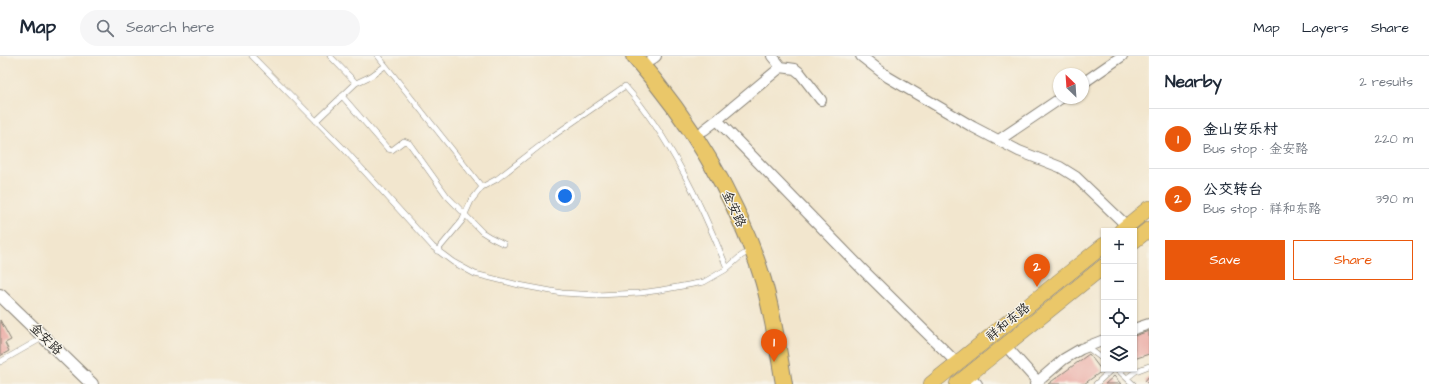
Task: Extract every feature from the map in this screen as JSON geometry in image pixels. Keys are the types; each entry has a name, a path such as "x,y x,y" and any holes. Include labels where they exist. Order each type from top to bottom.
{"highway":[{"name":"金安路","path":"634,56 670,99 704,150 736,211 752,249 768,302 784,384"},
{"name":"金安路","path":"652,57 704,130 726,168 749,213 766,258 778,300 795,384"}],"main road":[{"path":"1124,228 1149,208"},
{"path":"1137,239 1149,229"},
{"name":"祥和东路","path":"931,384 1101,247"},
{"name":"祥和东路","path":"968,381 1005,345 1101,268"}],"street":[{"path":"772,56 781,67 795,69 800,73 821,100"},
{"path":"861,56 888,77 973,127 1019,151 1050,162 1076,177 1124,228"},
{"path":"1089,79 1122,56"},
{"path":"704,130 781,67"},
{"path":"999,140 1053,103"},
{"path":"717,120 868,275 957,363"},
{"name":"金安路","path":"0,295 92,384"},
{"path":"1137,328 1149,324"},
{"path":"1005,345 1036,383 1064,359 1101,341"}],"lane":[{"path":"252,56 345,150 424,239 453,262 476,274 540,290 580,294 618,294 661,290 704,282 727,268 752,249"},
{"path":"330,56 356,83"},
{"path":"378,56 482,187"},
{"path":"316,121 356,83 371,76 385,66"},
{"path":"437,250 462,221 471,201 482,187 497,179 550,138 625,86 663,139 686,177 703,211 727,268"},
{"path":"342,96 388,149 392,150 404,141 409,143 443,192 482,232 504,244"},
{"path":"0,362 44,337"},
{"path":"1087,347 1101,358"},
{"path":"1127,378 1136,371 1149,366"},
{"path":"1096,384 1109,372"},
{"path":"1120,372 1133,384"}],"building":[{"path":"0,320 11,340 5,343 9,351 0,356"},
{"path":"1149,331 1149,354 1137,358 1137,336"},
{"path":"1089,354 1101,370 1101,372 1084,384 1048,384"},
{"path":"1114,376 1121,384 1105,384"},
{"path":"1149,376 1149,384 1148,384 1145,381"}],"place":[{"name":"公交转台","path":"1037,287"},
{"name":"金山安乐村","path":"774,362"}]}
